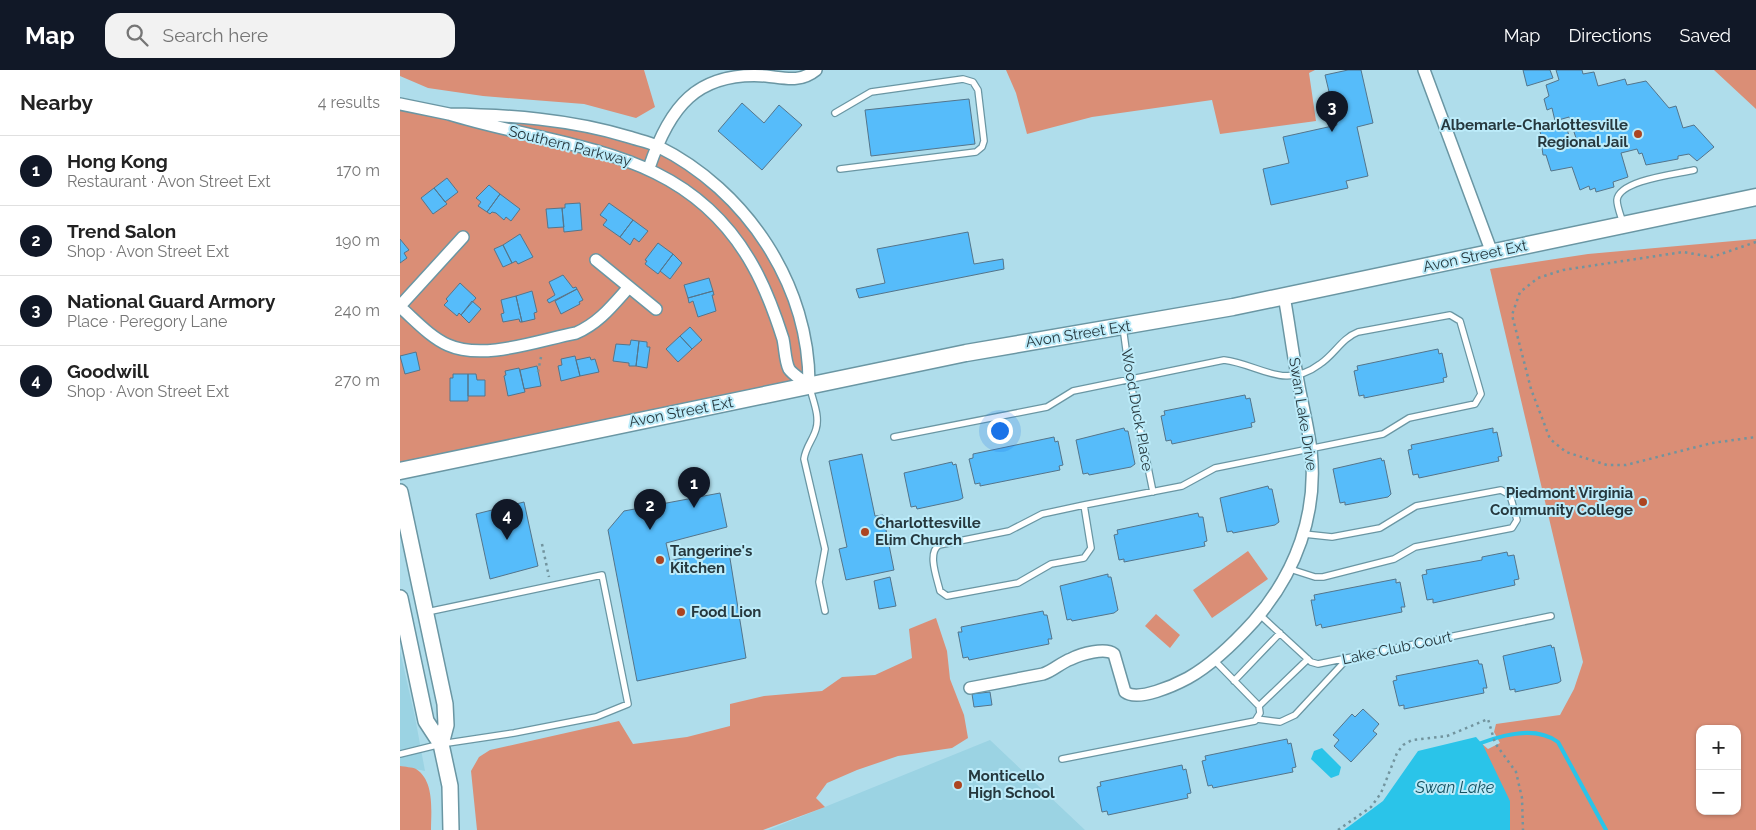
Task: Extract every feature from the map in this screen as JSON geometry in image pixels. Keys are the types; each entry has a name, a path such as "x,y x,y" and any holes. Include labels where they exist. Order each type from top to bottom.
{"main road":[{"name":"Avon Street Ext","path":"400,470 966,353 1123,327 1284,296 1756,197"}],"street":[{"path":"649,168 656,146 673,113 696,91 728,78 781,74 798,80 809,76 816,70"},
{"path":"1424,70 1492,253"},
{"name":"Southern Parkway","path":"400,104 449,114 485,125 608,153 649,168 707,207 736,239 760,278 770,299 789,369 810,386"},
{"name":"Southern Parkway","path":"449,114 499,115 551,120 589,127 656,146 718,187 749,220 775,256 793,296 806,340 810,359 810,386"},
{"path":"463,237 400,306 434,337 462,350 490,351 576,333 601,319 629,287"},
{"path":"596,260 656,309"},
{"name":"Swan Lake Drive","path":"970,688 1043,674 1053,671 1072,658 1110,651 1114,654 1122,687 1129,695 1135,696 1182,681 1214,660 1259,614 1290,569 1304,534 1311,503 1311,449 1296,373 1284,296"},
{"path":"400,492 446,715 441,744"},
{"path":"400,598 402,618 426,721 441,744 450,786 451,830"}],"lane":[{"path":"835,113 871,92 963,78 973,82 978,90 984,141 976,152 840,169"},
{"path":"1623,225 1617,201 1622,190 1633,184 1694,170"},
{"path":"894,437 1047,407 1072,391 1224,360 1236,361 1274,376 1309,371 1320,365 1350,335 1358,332 1450,315 1460,321 1481,394 1475,404 1409,418 1383,434 1215,468 1182,486 1084,505 1042,514 1009,531 939,545 932,554 940,591 947,596 1018,583 1051,564 1084,558 1091,548 1084,505"},
{"name":"Wood Duck Place","path":"1123,327 1130,379 1153,492"},
{"path":"810,386 817,416 816,428 806,447 804,459 825,550 819,582 825,611"},
{"path":"1290,569 1315,577 1323,577 1394,560 1415,547 1512,528 1517,520 1510,495 1501,490 1416,506 1380,528 1332,537 1304,534"},
{"path":"400,754 441,744 514,733 596,717 628,704 602,575 426,613"},
{"path":"1259,614 1308,659 1259,706"},
{"name":"Lake Club Court","path":"1308,659 1318,664 1551,616"},
{"path":"1234,681 1280,633"},
{"path":"1062,759 1257,719 1280,722 1295,715 1347,658"},
{"path":"1214,660 1259,706 1260,713 1257,719"}],"path":[{"path":"1756,242 1712,258 1684,252 1555,273 1538,278 1520,292 1512,315 1531,389 1550,439 1566,452 1607,465 1626,465 1712,443 1756,437"},
{"path":"538,372 541,357"},
{"path":"542,544 551,586"},
{"path":"1338,830 1371,807 1382,793 1397,753 1403,745 1412,740 1447,736 1488,719 1495,743 1516,772 1522,798 1523,830"}],"shaded area":[{"path":"400,70 644,70 655,107 636,118 584,104 483,96 428,88 400,76"},
{"path":"1006,70 1315,70 1309,73 1316,121 1220,134 1212,100 1092,117 1027,134 1016,93"},
{"path":"1714,70 1756,70 1756,109"},
{"path":"400,104 551,121 656,146 718,187 785,276 809,386 400,471"},
{"name":"Piedmont Virginia Community College","path":"1756,239 1756,830 1510,830 1509,801 1481,743 1488,749 1500,743 1494,732 1496,724 1560,715 1574,689 1583,662 1490,269 1588,254"},
{"path":"1248,551 1268,579 1212,618 1193,590"},
{"path":"1156,614 1180,635 1170,648 1145,626"},
{"path":"936,618 947,651 950,679 964,715 968,738 952,748 898,756 827,783 816,798 825,807 763,830 477,830 471,771 479,757 490,750 619,721 633,744 687,737 730,726 730,704 764,696 822,691 842,677 875,675 912,658 909,629"},
{"path":"400,651 415,717 425,771 400,766"},
{"name":"Monticello High School","path":"990,740 1085,830 768,830"},
{"path":"400,766 416,769 426,781 431,797 431,830 400,830"}],"water":[{"name":"Swan Lake","path":"1476,737 1483,745 1510,801 1510,830 1344,830 1383,801 1418,751"},
{"path":"1322,748 1341,767 1339,775 1331,778 1311,759 1314,751"}],"building":[{"path":"1348,70 1361,70 1373,123 1357,127 1368,176 1346,181 1348,188 1271,205 1263,169 1289,163 1283,137 1337,125 1325,75"},
{"name":"Albemarle-Charlottesville Regional Jail","path":"1523,70 1550,70 1553,78 1527,86"},
{"name":"Albemarle-Charlottesville Regional Jail","path":"1556,70 1582,70 1583,74 1594,72 1598,86 1625,79 1627,85 1646,81 1669,108 1676,106 1683,128 1694,125 1714,147 1697,161 1689,154 1678,156 1678,159 1646,165 1642,153 1639,154 1637,149 1621,153 1628,177 1613,182 1614,187 1596,192 1595,188 1590,190 1589,186 1580,190 1572,167 1551,171 1546,155 1543,155 1542,148 1545,146 1539,129 1565,121 1570,140 1576,138 1569,117 1555,121 1552,108 1547,110 1544,99 1549,96 1546,85 1559,80"},
{"path":"969,99 975,144 871,156 865,110"},
{"path":"742,103 764,123 779,105 802,125 762,170 718,131"},
{"path":"447,178 458,192 445,202 434,188"},
{"path":"489,185 500,194 487,212 478,206 481,202 476,198"},
{"path":"434,188 447,204 433,214 421,198"},
{"path":"500,194 520,209 511,221 506,217 504,220 496,213 492,212 490,214 487,212"},
{"path":"580,203 582,230 564,232 562,208 565,208 565,204"},
{"path":"609,203 633,220 620,237 603,225 607,220 600,215"},
{"path":"562,208 564,227 548,228 546,209"},
{"path":"633,220 648,231 639,242 634,238 630,245 620,237"},
{"path":"968,232 974,264 1003,259 1004,269 859,298 856,289 885,283 877,249"},
{"path":"520,234 533,257 518,264 516,261 512,263 503,245"},
{"path":"400,239 409,250 404,253 407,258 400,263"},
{"path":"658,243 673,254 658,274 645,264 647,261 645,260"},
{"path":"503,245 512,263 503,267 494,249"},
{"path":"673,254 682,263 670,279 660,271"},
{"path":"563,275 573,288 576,287 577,289 549,303 547,300 555,295 549,282"},
{"path":"709,278 713,291 688,298 684,285"},
{"path":"460,283 476,298 461,315 459,313 457,316 444,305 448,301 446,299"},
{"path":"577,289 583,300 579,302 580,304 561,314 555,301"},
{"path":"532,291 537,312 534,313 535,319 522,322 516,296"},
{"path":"713,291 714,295 712,295 716,311 698,317 693,301 689,303 688,298"},
{"path":"516,296 522,322 519,319 503,322 501,314 504,313 501,300"},
{"path":"472,301 481,309 469,323 461,315"},
{"path":"690,327 702,340 692,349 680,336"},
{"path":"680,336 692,349 678,362 666,349"},
{"path":"631,340 639,341 636,366 613,361 616,344 630,345"},
{"path":"639,341 647,342 647,347 650,347 647,368 636,366"},
{"path":"1438,349 1439,354 1442,353 1447,377 1443,378 1444,382 1364,398 1364,395 1359,396 1354,371 1358,370 1357,366"},
{"path":"416,352 420,370 405,374 400,356"},
{"path":"575,356 580,376 561,381 558,366 562,365 561,359"},
{"path":"590,357 591,360 595,359 599,372 580,376 576,360"},
{"path":"537,366 541,386 524,389 520,370"},
{"path":"519,368 525,392 508,396 504,376 506,375 505,371"},
{"path":"453,374 468,374 468,401 450,401 450,378 453,378"},
{"path":"468,374 476,374 477,380 485,380 485,396 468,396"},
{"path":"1245,395 1246,399 1250,398 1255,422 1251,423 1252,427 1172,444 1171,440 1166,441 1161,416 1165,415 1164,411"},
{"path":"1124,428 1125,431 1128,431 1135,464 1131,467 1089,475 1088,473 1083,474 1076,440"},
{"path":"1493,428 1493,433 1497,432 1502,456 1498,457 1499,461 1419,478 1418,474 1413,475 1408,450 1412,449 1411,445"},
{"path":"1054,437 1055,442 1058,441 1063,465 1059,466 1060,470 980,486 980,483 975,484 969,459 973,458 973,454"},
{"name":"Charlottesville Elim Church","path":"862,454 875,516 883,515 894,570 846,580 839,549 847,547 829,461"},
{"path":"1381,458 1382,461 1384,460 1391,494 1388,497 1345,505 1345,502 1340,503 1333,469"},
{"path":"952,462 953,465 956,464 963,498 917,509 916,506 911,507 904,473"},
{"path":"1268,486 1269,489 1272,489 1279,522 1275,525 1233,533 1232,531 1227,532 1220,498"},
{"path":"720,493 727,527 666,543 670,561 728,546 746,658 637,681 608,530 624,511"},
{"path":"524,502 538,566 490,579 476,514"},
{"path":"1198,513 1199,517 1203,517 1207,541 1204,542 1205,546 1124,562 1124,559 1119,560 1114,535 1118,534 1117,530"},
{"path":"1507,552 1508,556 1514,555 1519,579 1514,580 1515,585 1433,603 1433,599 1427,600 1422,575 1427,574 1426,570 1482,560 1482,557"},
{"path":"1108,574 1108,577 1111,577 1118,610 1114,613 1072,621 1071,619 1067,620 1060,586"},
{"path":"890,577 896,606 879,609 874,581"},
{"path":"1396,579 1396,583 1400,582 1405,607 1401,607 1402,612 1322,628 1321,624 1316,626 1311,600 1315,600 1314,595"},
{"path":"1043,611 1044,615 1047,615 1052,639 1048,639 1049,644 969,660 968,657 963,658 958,632 962,632 961,627"},
{"path":"1551,645 1552,648 1554,647 1561,681 1515,692 1515,689 1510,690 1503,656"},
{"path":"1478,660 1479,664 1482,664 1487,688 1483,688 1484,693 1404,709 1404,705 1399,706 1393,681 1397,680 1396,676"},
{"path":"990,692 992,705 974,707 972,694"},
{"path":"1363,709 1379,724 1373,731 1377,734 1351,762 1334,746 1339,740 1333,735 1352,714 1355,717"},
{"path":"1287,739 1288,744 1291,743 1296,767 1292,768 1293,772 1213,788 1212,785 1208,786 1202,761 1206,760 1205,756"},
{"path":"1182,765 1183,770 1186,769 1191,793 1187,794 1188,798 1108,815 1107,811 1102,812 1097,787 1101,786 1100,782"}],"waterway":[{"path":"1481,743 1520,733 1540,734 1558,742 1606,830"}],"place":[{"name":"National Guard Armory","path":"1332,132"},
{"name":"Albemarle-Charlottesville Regional Jail","path":"1638,134"},
{"name":"Piedmont Virginia Community College","path":"1643,502"},
{"name":"Hong Kong","path":"694,508"},
{"name":"Trend Salon","path":"650,530"},
{"name":"Charlottesville Elim Church","path":"865,532"},
{"name":"Goodwill","path":"507,540"},
{"name":"Tangerine's Kitchen","path":"660,560"},
{"name":"Food Lion","path":"681,612"},
{"name":"Monticello High School","path":"958,785"}]}
